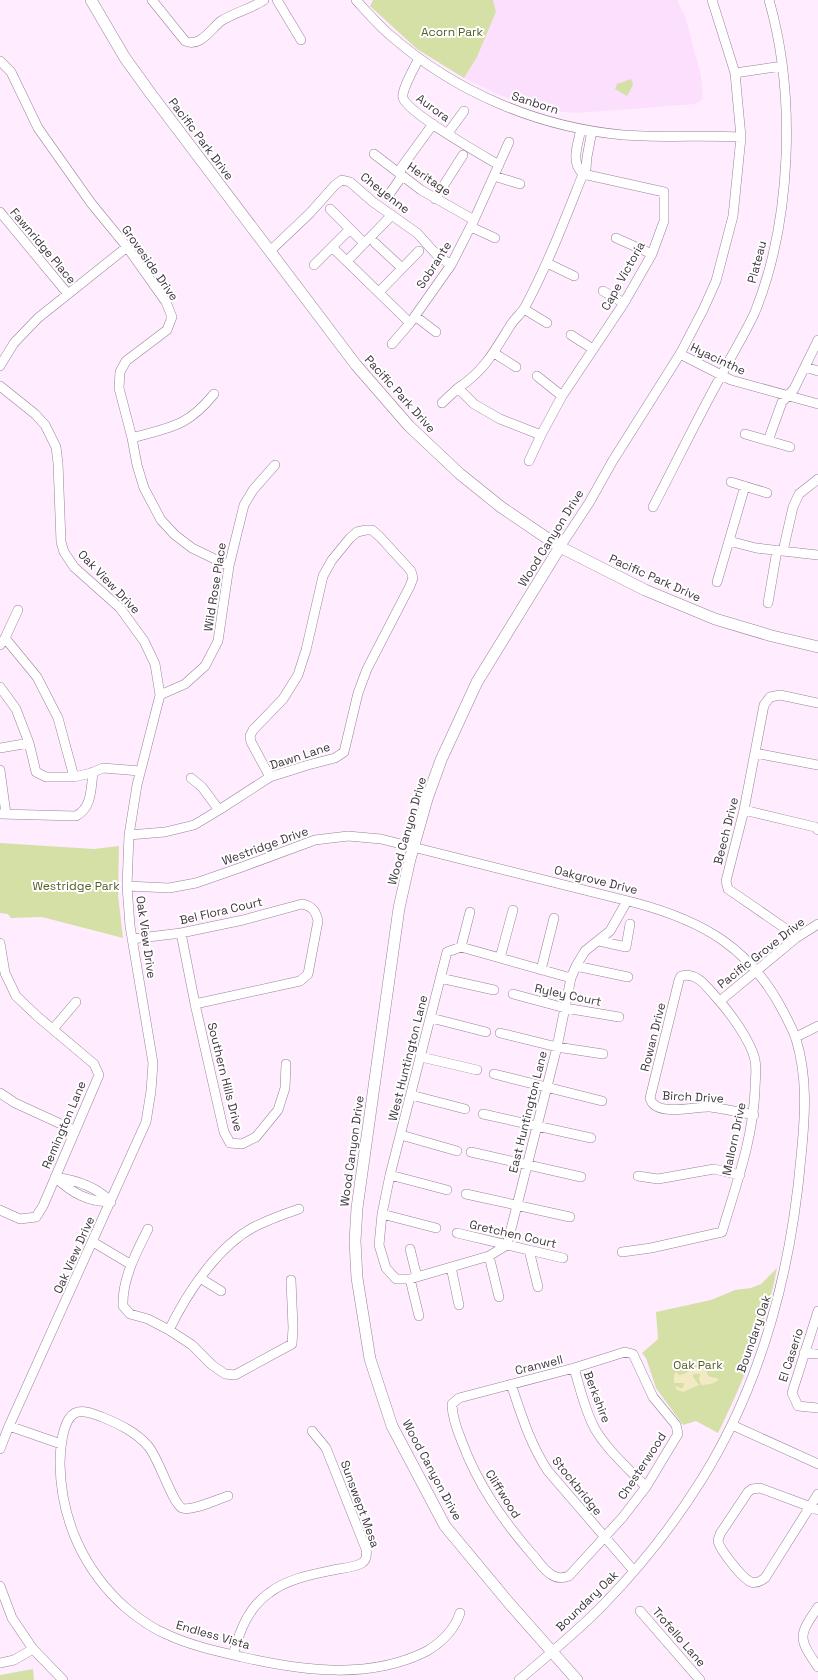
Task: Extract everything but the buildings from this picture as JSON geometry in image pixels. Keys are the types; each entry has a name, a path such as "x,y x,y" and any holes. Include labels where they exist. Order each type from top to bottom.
{"main road":[{"name":"Pacific Park Drive","path":"91,0 128,63 190,148 356,365 409,426 460,474 501,507 560,547 645,590 715,618 772,636 818,647"},
{"name":"Wood Canyon Drive","path":"560,547 477,682 441,760 427,799 413,846 399,908 357,1208 355,1241 357,1278 370,1359 392,1426 445,1526 509,1603 577,1680"}],"street":[{"path":"152,0 186,42 190,43 200,41 217,24 231,15 264,0"},
{"path":"277,0 300,40"},
{"name":"Sanborn","path":"356,0 389,35 419,58 458,84 493,101 528,115 592,131 646,136 741,137"},
{"name":"Wood Canyon Drive","path":"560,547 589,503 612,462 680,354 703,310 718,274 733,216 741,137 735,73 712,0"},
{"name":"Plateau","path":"653,507 721,375 743,337 755,311 774,248 782,205 786,157 782,66 775,21 769,0"},
{"name":"Aurora","path":"419,58 404,90 403,97 406,104 433,124 499,165"},
{"name":"Groveside Drive","path":"0,61 11,72 38,128 91,204 127,247 166,302 172,317 167,330 126,361 120,372 119,388 132,438 137,465 144,488 161,520 175,535 192,548 229,566"},
{"path":"735,73 782,66"},
{"name":"Aurora","path":"448,133 464,111"},
{"path":"388,196 400,179 401,168 433,124"},
{"path":"581,129 575,156 578,169 583,174"},
{"path":"442,403 458,388 473,378 494,353 511,324 524,309 547,264 586,169 592,131"},
{"name":"Sobrante","path":"392,344 413,319 451,265 473,224 509,142"},
{"name":"Heritage","path":"374,154 435,199 473,224"},
{"path":"435,199 463,155"},
{"name":"Cape Victoria","path":"529,461 540,435 562,396 624,303 652,254 664,221 664,192 583,174"},
{"path":"494,176 520,184"},
{"name":"Cheyenne","path":"270,252 310,213 335,185 342,180 350,182 373,202 417,233 437,255 451,265"},
{"path":"330,209 364,243"},
{"name":"Fawnridge Place","path":"0,212 68,294"},
{"path":"347,261 392,214"},
{"path":"473,224 495,238"},
{"path":"314,265 350,229"},
{"path":"616,238 652,254"},
{"path":"375,243 402,268"},
{"path":"0,366 26,329 127,247"},
{"path":"332,247 379,292 413,319 436,332"},
{"path":"379,292 419,251"},
{"path":"547,264 574,276"},
{"path":"603,291 624,303"},
{"path":"524,309 547,323"},
{"path":"571,335 593,350"},
{"path":"768,441 782,402 794,389 818,340"},
{"path":"494,353 516,367"},
{"name":"Hyacinthe","path":"680,354 721,375 747,385 818,404"},
{"path":"805,367 818,371"},
{"path":"537,376 562,396"},
{"name":"Oak View Drive","path":"0,386 35,414 49,431 56,447 58,463 60,532 64,552 74,567 120,608 132,623 144,641 154,664 160,695 140,771 129,835 127,886 132,939 153,1063 151,1091 146,1122 0,1449"},
{"path":"458,388 474,404 500,419 540,435"},
{"path":"132,438 179,424 190,418 202,408 214,394"},
{"path":"745,434 790,447"},
{"name":"Wild Rose Place","path":"160,695 185,684 205,666 218,641 229,566 244,505 254,490 275,465"},
{"path":"768,603 780,550 793,507 799,494 818,479"},
{"path":"731,482 767,493"},
{"path":"718,582 745,486"},
{"name":"Dawn Lane","path":"129,835 165,832 194,825 270,777 335,758 344,752 358,693 367,669 413,578 411,571 372,530 357,532 350,538 332,560 324,576 306,650 298,675 283,698 253,730 250,736 251,742 270,777"},
{"path":"729,541 756,548 818,555"},
{"path":"18,610 3,641 37,677 58,718 74,777"},
{"path":"0,687 16,709 29,743 36,772 46,777 74,777 103,768 140,771"},
{"name":"Beech Drive","path":"796,938 786,929 728,889 726,881 744,810 764,706 770,697 780,695 817,700"},
{"path":"0,748 29,743"},
{"path":"755,753 818,765"},
{"path":"0,770 3,814 76,816 81,814 88,806 93,772"},
{"path":"191,778 202,787 219,810"},
{"path":"744,810 818,830"},
{"name":"Westridge Drive","path":"127,886 170,888 196,883 315,840 348,836 381,838 413,846"},
{"name":"Oakgrove Drive","path":"413,846 665,910 705,928 740,954 757,970"},
{"name":"East Huntington Lane","path":"507,1245 557,1047 571,978 585,951 610,931 627,901"},
{"name":"Bel Flora Court","path":"132,939 182,933 243,920 302,904 309,906 317,914 317,928 308,974 300,981 195,1004"},
{"path":"500,958 513,910"},
{"path":"470,912 462,947 571,978"},
{"path":"541,970 554,918"},
{"path":"599,941 626,947 630,924"},
{"name":"Pacific Grove Drive","path":"720,1001 796,938 818,924"},
{"name":"Southern Hills Drive","path":"182,933 195,1004 224,1132 230,1143 242,1144 256,1137 278,1110 285,1088 286,1064"},
{"name":"Remington Lane","path":"0,944 5,974 16,996 94,1064 98,1075 43,1206 36,1217 20,1219 0,1210"},
{"name":"West Huntington Lane","path":"414,1278 396,1279 386,1268 378,1245 382,1214 390,1175 447,952 462,947"},
{"path":"576,966 628,977"},
{"name":"Boundary Oak","path":"552,1651 603,1605 634,1571 675,1520 703,1478 732,1425 762,1354 779,1297 791,1242 805,1108 804,1079 796,1037 778,1000 757,970"},
{"name":"Mallorn Drive","path":"622,1252 651,1248 722,1232 740,1175 754,1114 755,1060 749,1042 720,1001 696,977 686,975"},
{"name":"Rowan Drive","path":"655,1107 651,1103 650,1098 679,980 681,976 686,975"},
{"path":"440,978 494,990"},
{"name":"Ryley Court","path":"513,994 565,1008 619,1017"},
{"path":"53,1029 76,1002"},
{"path":"431,1018 486,1032"},
{"path":"796,1037 818,1026"},
{"path":"500,1033 557,1047 603,1054"},
{"path":"421,1057 477,1070"},
{"path":"494,1074 602,1101"},
{"path":"0,1094 15,1103 74,1130"},
{"path":"411,1095 465,1109"},
{"name":"Birch Drive","path":"655,1107 682,1110 709,1107 754,1114"},
{"path":"483,1114 591,1138"},
{"path":"401,1136 458,1151"},
{"path":"471,1152 581,1177"},
{"path":"638,1176 658,1179 714,1169 740,1175"},
{"path":"390,1175 447,1190"},
{"path":"55,1177 71,1179 100,1191 111,1202"},
{"path":"55,1177 67,1188 96,1202 111,1202"},
{"path":"76,1193 80,1183"},
{"path":"466,1194 570,1217"},
{"path":"169,1330 182,1305 200,1278 217,1258 253,1228 273,1218 299,1209"},
{"path":"382,1214 436,1228"},
{"path":"148,1229 130,1264 122,1298 123,1306 130,1314 148,1319 169,1330 192,1345 212,1365 225,1374 235,1375 278,1353 292,1344 293,1328 291,1280"},
{"name":"Gretchen Court","path":"457,1233 563,1258"},
{"path":"93,1242 130,1264"},
{"path":"414,1278 489,1256 507,1245"},
{"path":"410,1249 419,1316"},
{"path":"529,1250 538,1287"},
{"path":"489,1256 499,1297"},
{"path":"451,1266 459,1305"},
{"path":"200,1278 221,1291"},
{"name":"El Caserio","path":"818,1311 792,1393 798,1406 818,1408"},
{"name":"Cranwell","path":"452,1404 458,1398 574,1368 625,1352 633,1354 653,1397 676,1425 678,1434"},
{"path":"804,1353 818,1354"},
{"name":"Berkshire","path":"574,1368 586,1409 596,1429 609,1447 646,1487"},
{"name":"Stockbridge","path":"511,1384 524,1425 540,1459 558,1484 634,1571"},
{"name":"Cliffwood","path":"452,1404 452,1412 460,1438 483,1489 503,1519 529,1550 551,1575 561,1578"},
{"name":"Endless Vista","path":"228,1496 190,1509 180,1507 176,1502 162,1469 149,1447 133,1432 116,1423 84,1411 77,1412 70,1416 61,1444 61,1477 64,1506 78,1545 104,1587 139,1618 165,1634 233,1654 299,1669 324,1672 358,1672 390,1667 414,1659 433,1648 447,1636 457,1624 460,1613"},
{"path":"732,1425 818,1464"},
{"path":"9,1426 61,1444"},
{"name":"Sunswept Mesa","path":"233,1654 242,1625 249,1613 269,1593 283,1583 350,1567 361,1563 365,1559 366,1549 326,1448 312,1430"},
{"name":"Chesterwood","path":"561,1578 569,1576 605,1538 646,1487 678,1434"},
{"path":"814,1508 760,1488 752,1489 748,1492 720,1534 718,1540 720,1547 743,1577 752,1582 760,1582 765,1578 814,1508 818,1494"},
{"path":"0,1586 12,1618 33,1649 63,1680"},
{"path":"818,1607 806,1624 802,1633 805,1648 818,1667"},
{"name":"Trofello Lane","path":"640,1611 700,1680"},
{"path":"0,1663 14,1660 33,1649"},
{"path":"519,1680 552,1651"}],"shaded area":[{"path":"493,0 677,0 685,16 701,76 703,98 695,104 577,113 541,110 497,94 464,78 477,57 496,12"}],"green space":[{"name":"Acorn Park","path":"373,0 493,0 496,12 477,57 464,78 417,49 370,6"},
{"path":"631,79 633,85 627,96 615,89 617,84"},
{"name":"Westridge Park","path":"0,843 94,849 119,846 118,895 123,938 42,917 11,918 8,914 0,913"},
{"name":"Oak Park","path":"777,1268 767,1311 753,1352 737,1393 718,1433 696,1421 683,1425 656,1388 646,1358 642,1353 658,1339 656,1312 711,1300 735,1290 751,1288 761,1284"},
{"path":"33,1669 34,1680 0,1680 0,1675"}],"sand":[{"path":"702,1361 711,1362 717,1366 711,1365 706,1370 708,1376 719,1379 713,1383 701,1385 699,1379 700,1374 693,1374 693,1377 699,1385 683,1392 677,1390 675,1386 683,1388 684,1383 674,1383 674,1375 676,1372 679,1375 684,1374 701,1366"}]}
